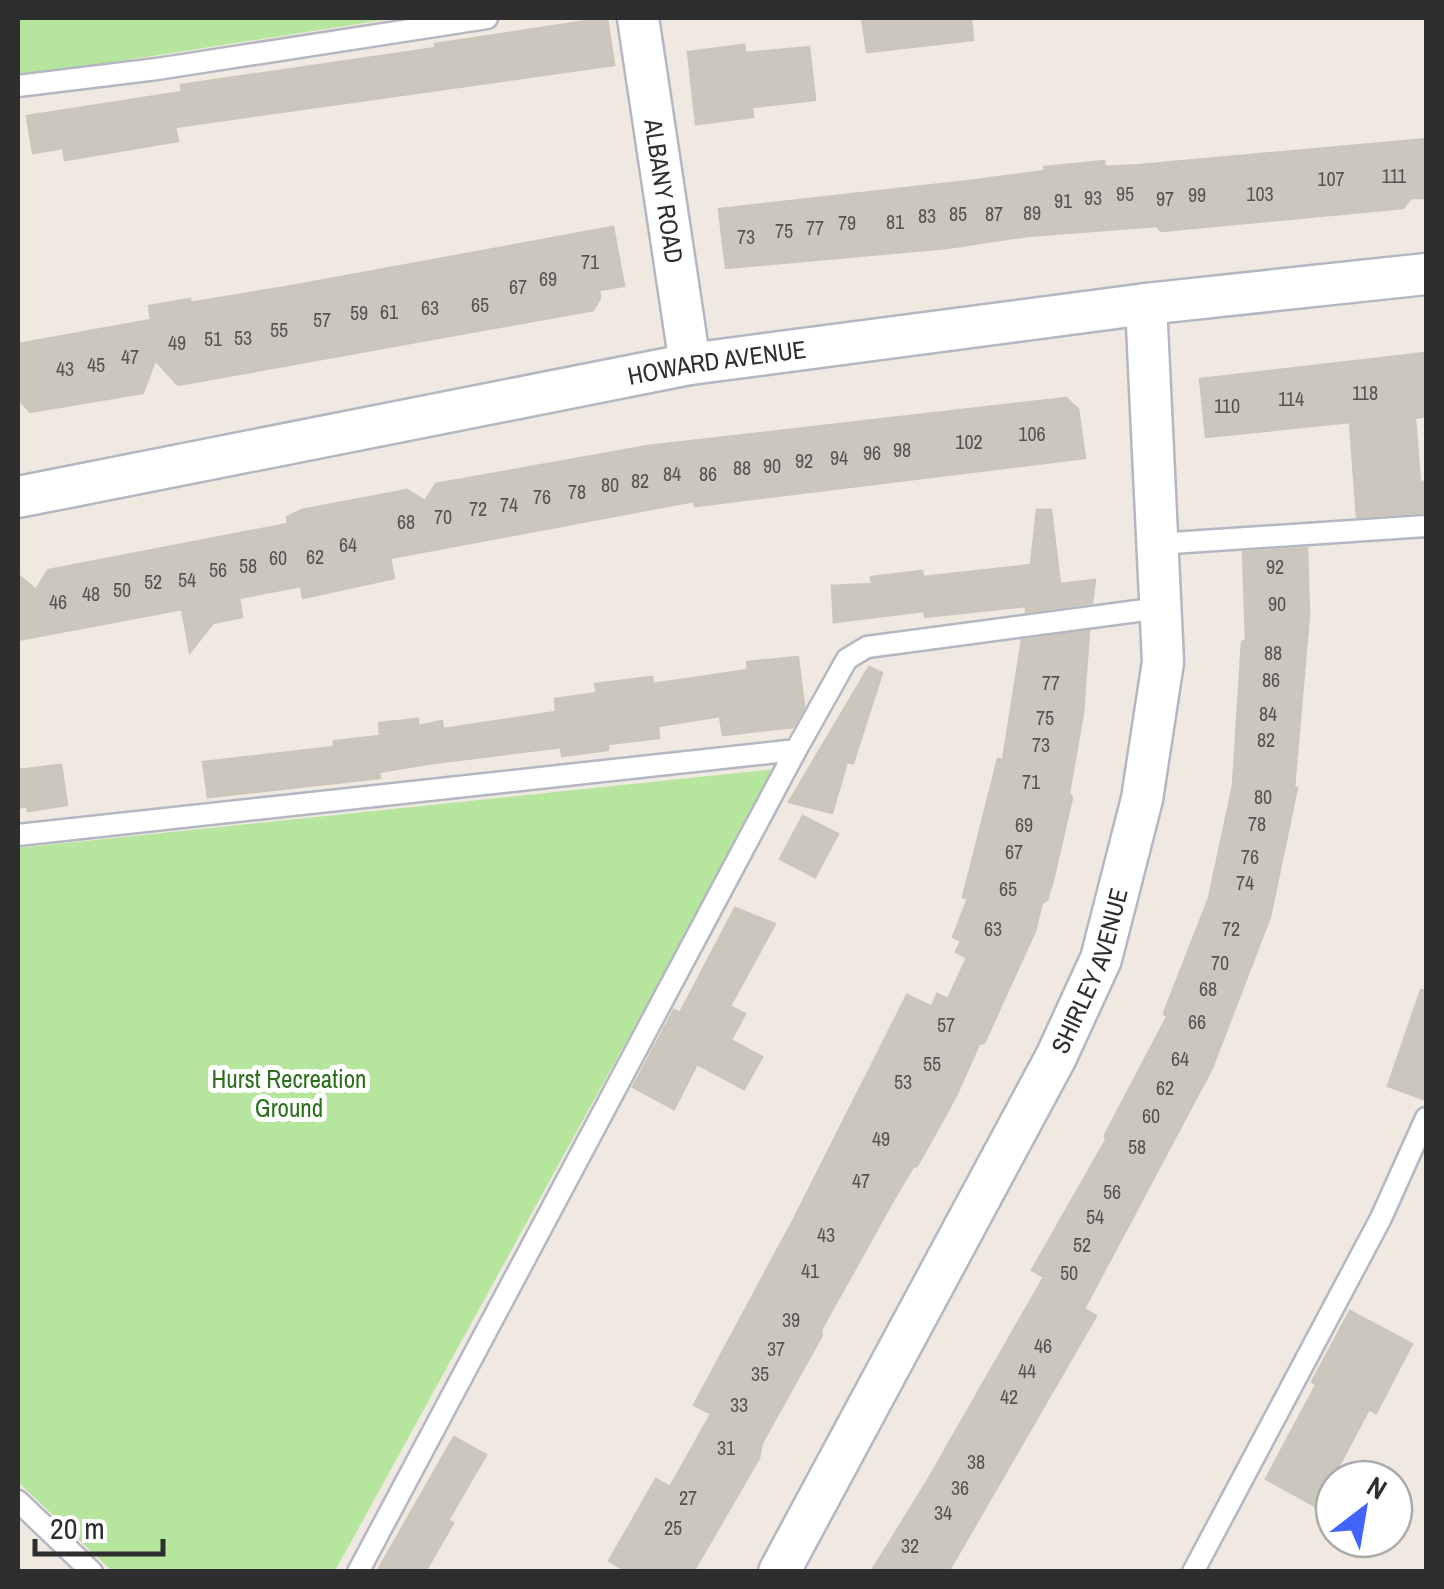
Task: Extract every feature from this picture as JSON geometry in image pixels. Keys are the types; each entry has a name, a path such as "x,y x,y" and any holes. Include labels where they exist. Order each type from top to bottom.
{"street":[{"name":"ALBANY ROAD","path":"638,18 690,364"},
{"name":"HOWARD AVENUE","path":"18,497 690,364 1146,304 1426,274"},
{"name":"SHIRLEY AVENUE","path":"779,1572 1056,1057 1101,958 1142,799 1163,662 1146,304"}],"lane":[{"path":"18,86 157,70 488,18"},
{"path":"1157,544 1426,526"},
{"path":"358,1572 847,660 867,647 1160,608"},
{"path":"18,835 796,750"},
{"path":"1193,1572 1382,1218 1426,1118"},
{"path":"18,1502 92,1572"}],"green space":[{"path":"18,18 396,18 18,77"},
{"name":"Hurst Recreation Ground","path":"776,769 335,1571 112,1571 18,1482 18,848"}],"building":[{"path":"607,18 614,65 175,127 178,141 65,160 63,148 33,153 27,116 182,92 181,85 436,48 435,44"},
{"path":"862,18 971,18 973,40 867,52"},
{"path":"744,45 745,53 809,47 815,100 752,107 753,117 696,124 688,52"},
{"path":"1426,139 1426,198 1411,198 1403,208 1161,231 1157,226 1027,236 947,248 726,268 719,209 969,181 1104,161 1105,167 1140,165"},
{"path":"613,227 624,286 599,290 600,298 593,310 178,385 155,360 143,393 30,412 18,398 18,344 151,320 149,306 292,286"},
{"path":"1426,353 1426,416 1415,418 1420,482 1426,482 1426,512 1357,517 1350,422 1206,437 1200,379"},
{"path":"1066,398 1078,409 1085,458 695,506 694,501 390,558 394,578 303,598 301,586 239,598 242,617 213,623 190,652 182,609 18,640 18,575 36,590 48,570 288,524 287,517 302,510 407,490 425,501 436,484 648,446"},
{"path":"1037,510 1051,510 1060,584 1095,580 1092,603 1026,612 1026,606 925,617 924,611 834,622 832,586 872,584 871,577 922,571 923,577 1031,565"},
{"path":"1307,548 1309,615 1297,788 1270,917 1212,1068 1084,1309 1096,1316 948,1572 871,1572 1044,1277 1032,1270 1106,1140 1105,1135 1167,1017 1164,1013 1209,898 1233,785 1242,642 1246,640 1243,552"},
{"path":"1089,631 1083,713 1069,793 1072,798 1053,880 1035,931 984,1043 979,1044 956,1096 821,1330 822,1335 762,1443 759,1458 693,1572 628,1572 609,1561 656,1479 670,1487 711,1414 694,1405 907,995 932,1007 937,994 948,999 967,958 956,952 961,941 953,937 968,899 963,897 998,759 1003,760 1022,640"},
{"path":"798,657 804,707 793,727 723,735 720,716 658,726 659,738 608,744 608,750 562,756 561,747 379,772 380,778 208,797 203,762 334,747 334,741 380,736 379,723 418,719 418,726 442,721 443,729 556,712 555,699 597,693 595,684 652,677 653,684 748,670 747,662"},
{"path":"869,667 882,673 853,763 847,762 832,813 789,802"},
{"path":"61,765 67,805 28,811 27,806 18,808 18,770"},
{"path":"803,816 838,834 815,877 780,859"},
{"path":"735,908 775,924 730,1006 745,1014 731,1040 762,1057 744,1089 697,1064 674,1109 633,1087 674,1010 680,1013"},
{"path":"1421,990 1426,991 1426,1100 1388,1086"},
{"path":"1350,1311 1412,1344 1376,1413 1369,1409 1342,1459 1314,1459 1314,1505 1266,1479 1316,1385 1312,1382"},
{"path":"454,1437 486,1455 448,1520 453,1523 425,1572 377,1572"}]}
